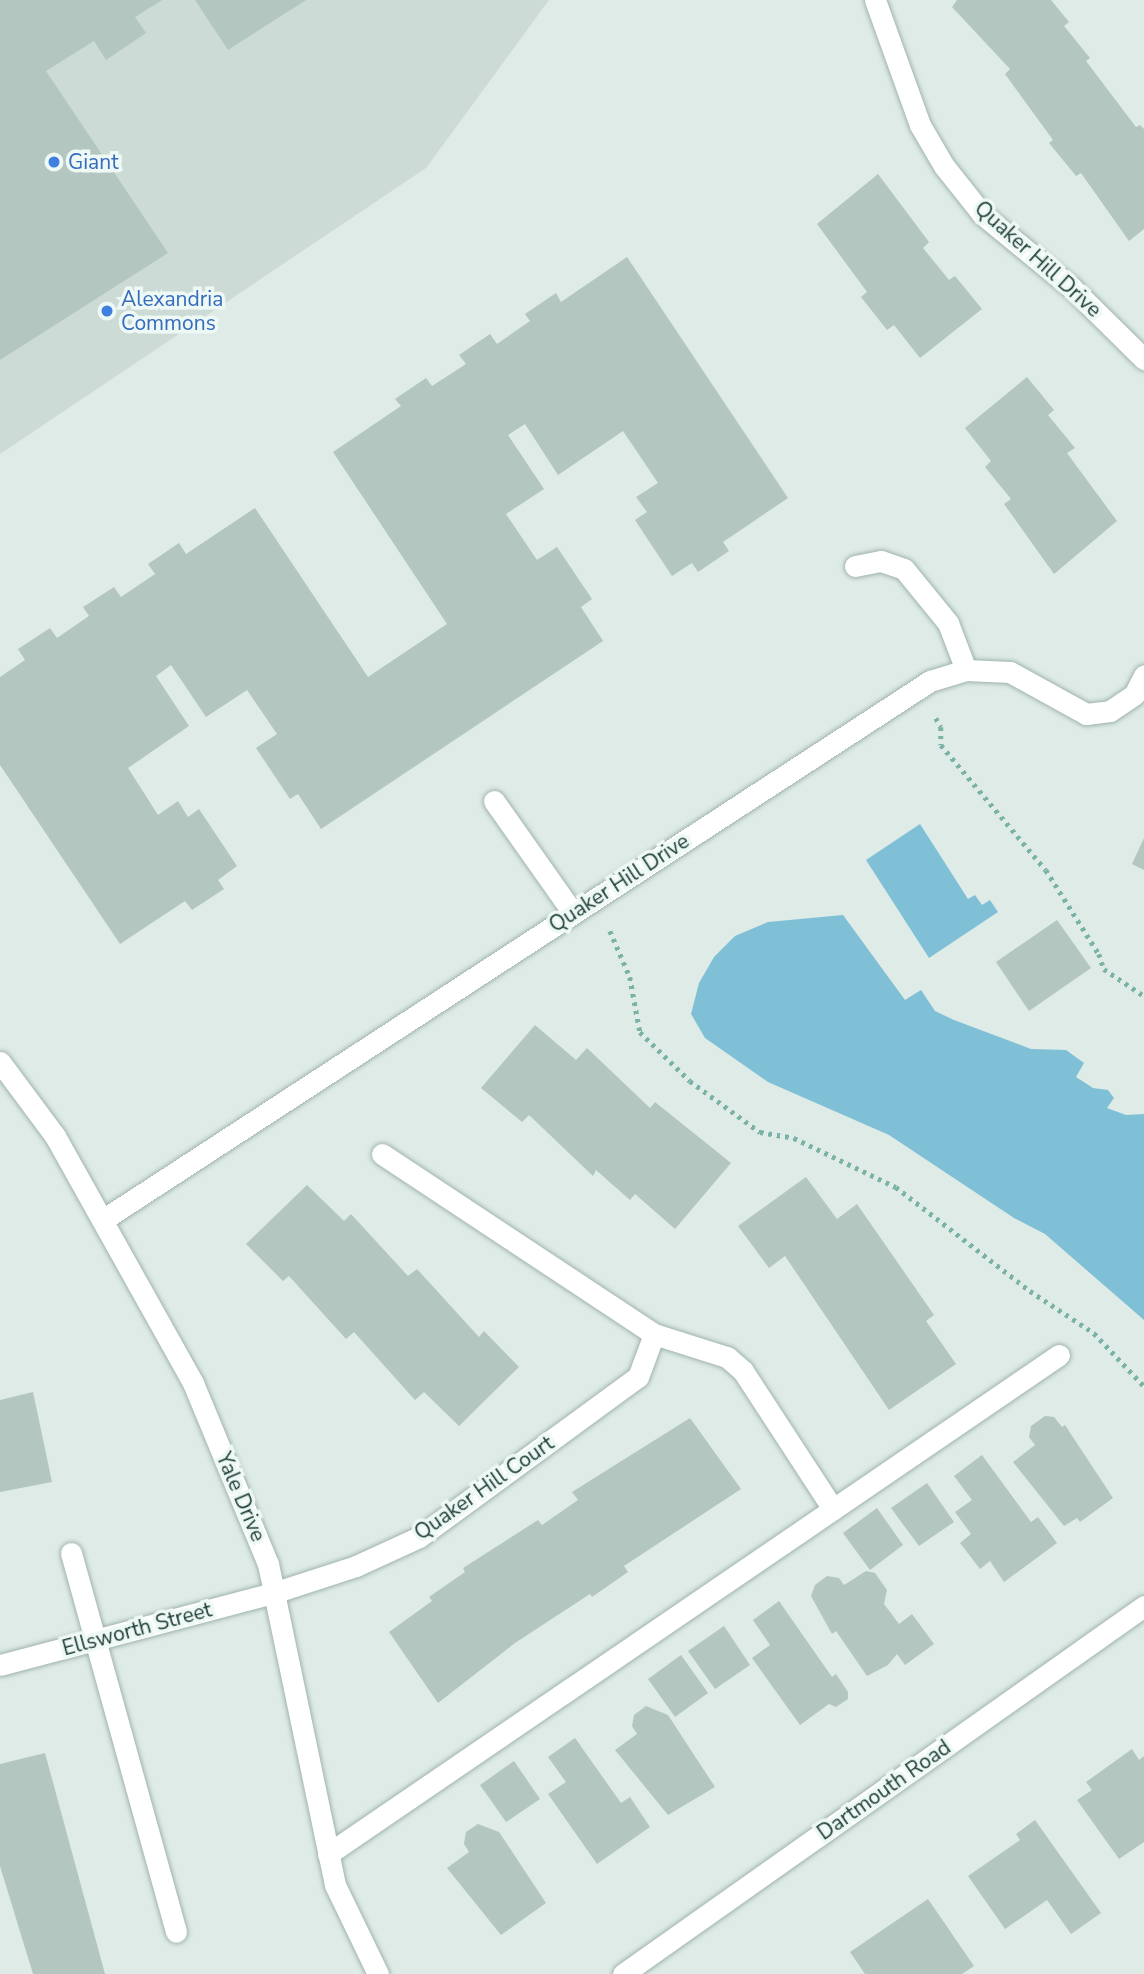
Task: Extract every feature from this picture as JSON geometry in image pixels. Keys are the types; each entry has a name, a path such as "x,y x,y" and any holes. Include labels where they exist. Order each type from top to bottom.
{"street":[{"name":"Quaker Hill Drive","path":"875,0 920,125 944,166 982,214 1071,287 1144,359"},
{"path":"855,566 881,561 904,569 948,623 966,670"},
{"name":"Quaker Hill Drive","path":"104,1219 917,690 966,670 1010,672 1086,714 1110,711 1134,695 1144,675"},
{"path":"494,801 581,908"},
{"name":"Yale Drive","path":"0,1062 55,1136 104,1219 193,1383 268,1564 335,1885 377,1974"},
{"path":"382,1154 654,1334 727,1357 743,1371 833,1509"},
{"name":"Quaker Hill Court","path":"273,1593 356,1566 419,1537 638,1377 654,1334"},
{"path":"328,1854 1059,1355"},
{"path":"71,1553 92,1642 176,1932"},
{"name":"Ellsworth Street","path":"0,1665 273,1593"},
{"name":"Dartmouth Road","path":"623,1974 1144,1606"}],"path":[{"path":"917,690 941,727 941,745 1046,870 1099,954 1104,969 1116,981 1144,996"},
{"path":"581,908 620,945 640,1032 690,1081 760,1132 794,1138 896,1187 1030,1291 1094,1333 1144,1386"}],"shaded area":[{"name":"Alexandria Commons","path":"0,0 549,0 426,168 0,454"}],"water":[{"path":"920,824 968,899 975,895 982,905 990,900 998,912 929,958 866,860"},
{"path":"843,915 905,1000 921,990 935,1011 954,1020 1031,1049 1066,1050 1084,1063 1076,1077 1093,1088 1108,1090 1114,1098 1107,1108 1126,1115 1144,1114 1144,1320 1045,1234 1014,1218 889,1135 768,1082 705,1038 691,1014 699,983 714,957 735,936 768,922"}],"building":[{"name":"Giant","path":"0,0 162,0 135,17 146,33 106,60 94,41 46,71 168,253 0,360"},
{"path":"195,0 306,0 228,50"},
{"path":"957,0 1051,0 1069,22 1064,26 1090,58 1086,61 1136,127 1140,125 1144,129 1144,229 1129,241 1081,173 1076,176 1049,143 1053,140 1005,74 1010,69 952,7"},
{"path":"878,174 929,242 923,248 949,280 955,276 982,309 920,358 894,325 887,330 861,297 867,292 817,224"},
{"path":"627,257 788,498 723,542 729,551 698,572 692,563 672,576 635,520 647,512 636,497 658,483 623,431 558,475 525,424 508,435 544,489 506,514 537,560 557,547 592,599 581,607 603,641 321,829 298,794 290,799 256,748 277,734 247,690 206,717 171,665 156,676 189,726 128,768 158,815 178,801 188,817 199,809 237,866 218,880 224,889 192,910 185,901 120,944 0,765 0,677 25,660 18,649 50,628 57,638 89,616 83,607 114,587 121,597 155,574 148,564 179,543 186,554 255,508 368,677 447,624 333,452 401,406 395,399 426,378 432,386 466,364 459,355 490,334 497,344 530,321 525,314 556,293 561,302"},
{"path":"1027,377 1054,410 1048,415 1075,448 1067,453 1117,521 1054,574 1004,504 1011,499 985,467 991,461 965,428"},
{"path":"1144,838 1144,870 1132,864"},
{"path":"1057,920 1091,968 1029,1011 996,962"},
{"path":"535,1025 576,1060 587,1048 650,1108 655,1102 731,1163 675,1229 635,1194 630,1200 596,1170 593,1176 529,1115 522,1122 481,1088"},
{"path":"806,1177 837,1219 857,1204 934,1315 926,1321 956,1364 889,1410 785,1256 769,1268 738,1226"},
{"path":"307,1185 344,1221 351,1214 408,1276 417,1269 479,1337 484,1331 519,1367 459,1426 424,1392 415,1400 354,1332 346,1339 289,1276 283,1281 246,1244"},
{"path":"33,1392 52,1482 0,1492 0,1400"},
{"path":"1045,1416 1054,1417 1062,1427 1065,1425 1113,1498 1080,1522 1077,1518 1064,1526 1013,1462 1035,1445 1029,1437 1031,1426"},
{"path":"690,1418 741,1489 624,1566 628,1572 515,1643 438,1703 389,1632 432,1601 429,1597 465,1572 463,1568 538,1520 542,1525 578,1500 572,1492"},
{"path":"982,1455 1031,1522 1038,1517 1057,1543 1004,1582 990,1561 980,1569 960,1543 971,1534 955,1512 972,1500 954,1476"},
{"path":"927,1483 954,1522 919,1546 891,1508"},
{"path":"877,1508 903,1545 870,1570 843,1533"},
{"path":"866,1571 875,1573 887,1590 884,1604 899,1624 912,1614 934,1644 905,1665 897,1654 888,1665 867,1676 836,1631 832,1634 811,1596 815,1585 827,1576 839,1578 844,1585"},
{"path":"779,1601 832,1677 836,1674 848,1692 848,1699 836,1707 829,1704 800,1725 752,1658 770,1645 753,1620"},
{"path":"724,1626 750,1665 715,1689 688,1651"},
{"path":"681,1655 708,1693 675,1717 648,1679"},
{"path":"646,1706 668,1715 715,1787 668,1815 615,1750 637,1734 632,1726 634,1715"},
{"path":"575,1738 621,1803 630,1797 650,1827 597,1864 548,1794 566,1782 548,1757"},
{"path":"1132,1749 1139,1760 1144,1756 1144,1842 1119,1859 1077,1800 1092,1790 1086,1782"},
{"path":"45,1753 105,1974 33,1974 0,1866 0,1764"},
{"path":"514,1761 540,1799 506,1822 480,1785"},
{"path":"1035,1820 1101,1913 1071,1934 1047,1900 1005,1929 968,1876 1020,1840 1016,1834"},
{"path":"478,1824 499,1832 546,1903 501,1935 447,1868 469,1852 464,1844 466,1832"},
{"path":"928,1899 974,1966 962,1974 865,1974 850,1952"}],"place":[{"name":"Giant","path":"54,162"},
{"name":"Alexandria Commons","path":"107,311"}]}
